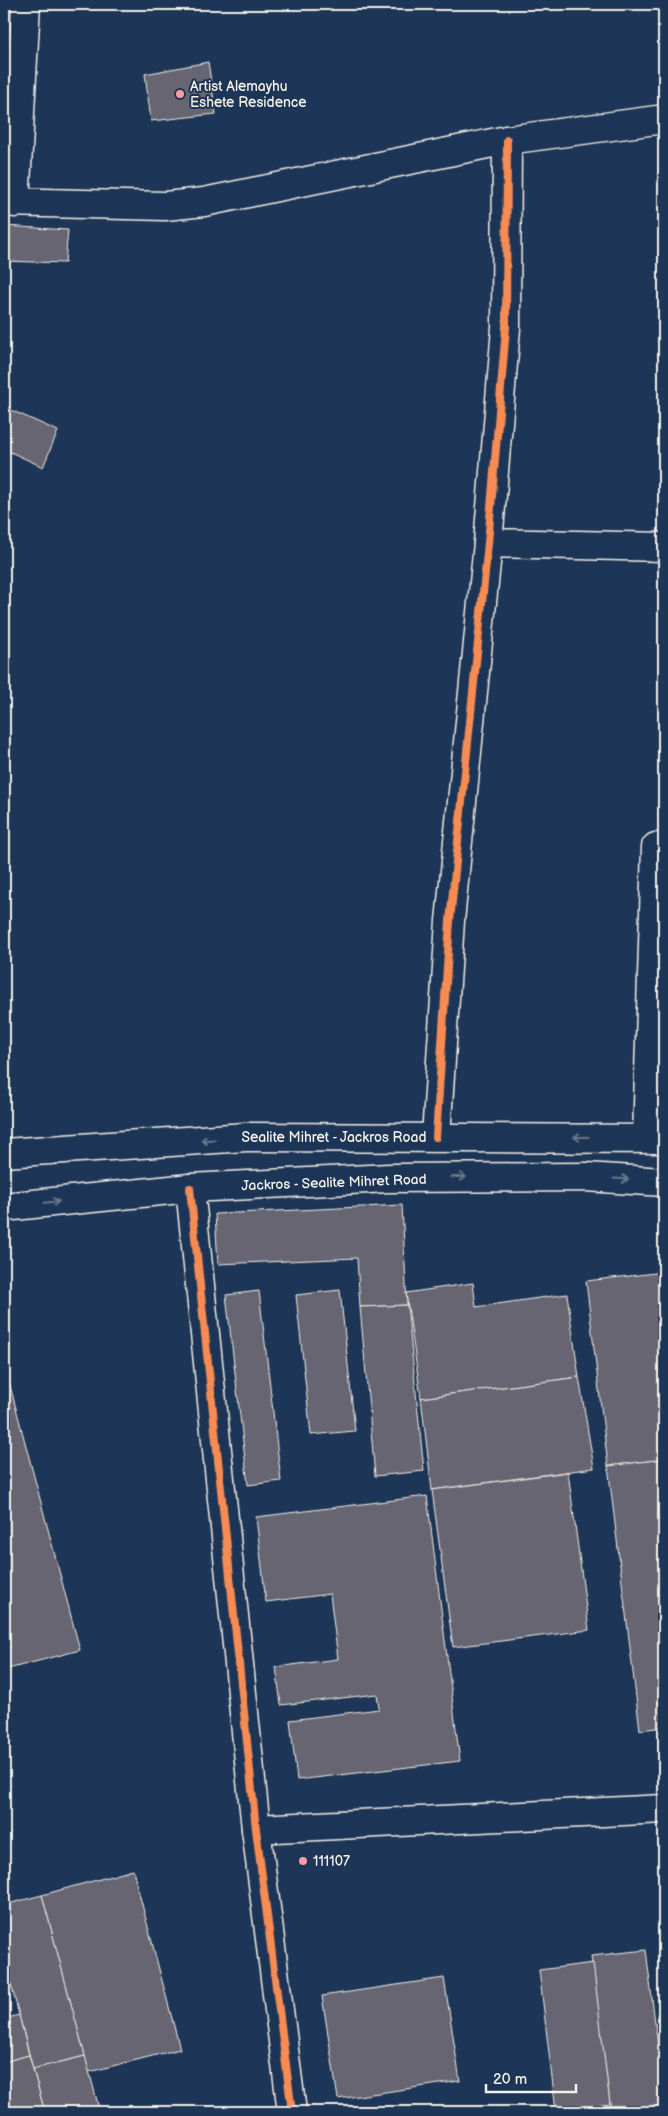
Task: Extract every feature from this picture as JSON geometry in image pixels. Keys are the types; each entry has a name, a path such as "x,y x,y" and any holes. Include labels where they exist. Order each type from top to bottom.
{"street":[{"path":"26,4 10,202 165,206 204,202 507,140 664,119"},
{"path":"436,1137 450,921 488,543 506,328 507,140"},
{"path":"488,543 664,547"},
{"path":"656,847 656,1138"},
{"name":"Sealite Mihret - Jackros Road","path":"4,1153 246,1137 656,1138"},
{"name":"Jackros - Sealite Mihret Road","path":"4,1207 190,1188 389,1178 586,1177 664,1182"},
{"path":"190,1188 256,1829 292,2112"},
{"path":"256,1829 664,1809"}],"building":[{"name":"Artist Alemayhu Eshete Residence","path":"208,62 216,114 151,121 145,74"},
{"path":"4,226 68,230 65,263 4,261"},
{"path":"4,407 58,431 43,467 4,449"},
{"path":"402,1205 407,1305 360,1307 357,1258 218,1264 215,1214"},
{"path":"664,1272 664,1459 608,1466 586,1281"},
{"path":"473,1283 476,1307 567,1294 579,1377 421,1398 406,1293"},
{"path":"340,1290 355,1431 311,1435 296,1295"},
{"path":"259,1291 281,1481 248,1485 226,1295"},
{"path":"407,1305 424,1471 375,1476 360,1307"},
{"path":"4,1363 80,1650 8,1669 4,1653"},
{"path":"579,1377 594,1468 432,1490 421,1398"},
{"path":"664,1459 664,1727 640,1730 608,1466"},
{"path":"568,1472 589,1630 453,1647 432,1490"},
{"path":"427,1496 460,1761 297,1780 290,1720 379,1709 377,1694 281,1705 276,1667 338,1659 330,1594 266,1602 256,1517"},
{"path":"133,1870 180,2049 89,2072 42,1895"},
{"path":"42,1895 85,2056 33,2069 4,1957 4,1905"},
{"path":"646,1950 664,2095 664,2112 611,2112 591,1956"},
{"path":"593,1963 610,2104 556,2111 539,1970"},
{"path":"444,1978 460,2081 338,2099 322,1996"},
{"path":"19,2015 29,2055 4,2062 4,2019"},
{"path":"29,2055 45,2112 4,2112 4,2062"},
{"path":"85,2056 100,2112 45,2112 33,2069"}],"cycle path":[{"path":"436,1137 450,921 488,543 506,328 507,140"},
{"path":"190,1188 256,1829 292,2112"}],"place":[{"name":"Artist Alemayhu Eshete Residence","path":"180,94"},
{"name":"111107","path":"303,1861"}]}
